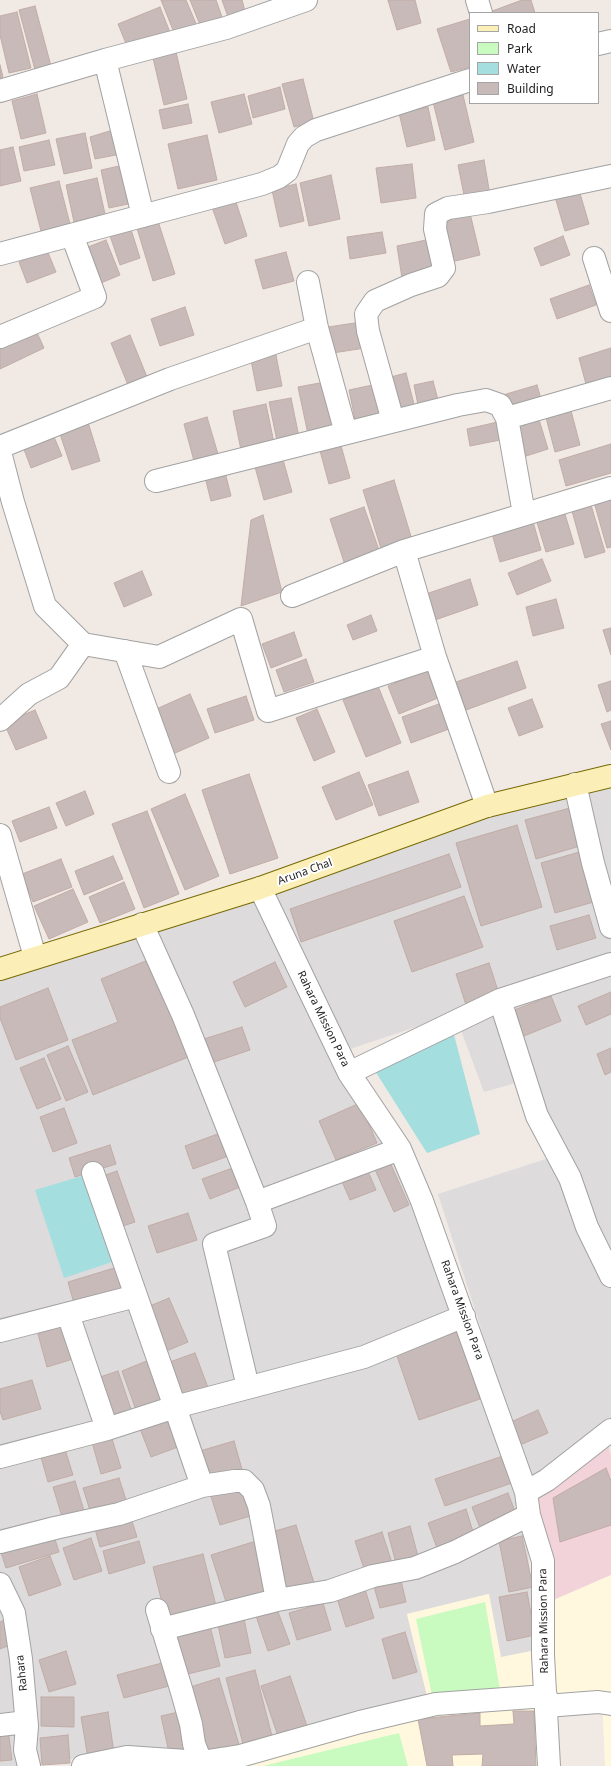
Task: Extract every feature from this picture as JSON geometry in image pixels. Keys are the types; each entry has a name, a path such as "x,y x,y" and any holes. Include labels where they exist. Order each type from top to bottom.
{"street":[{"path":"0,91 104,60 226,28 306,0"},
{"path":"477,0 481,12"},
{"path":"599,44 611,40"},
{"path":"104,60 143,216"},
{"path":"0,254 262,184 279,177 287,171 298,144 304,137 316,130 469,80"},
{"path":"393,421 368,331 366,314 375,301 411,285 438,276 444,268 435,229 436,214 448,208 488,202 611,176"},
{"path":"0,338 95,297 72,235"},
{"path":"594,258 611,311"},
{"path":"308,282 317,328 346,433"},
{"path":"0,447 170,379 317,328"},
{"path":"507,418 611,388"},
{"path":"156,481 393,421 486,400 500,405 507,418 524,514"},
{"path":"0,452 6,503 45,606 83,644 159,657 241,619 268,711 435,657"},
{"path":"292,596 404,551 611,488"},
{"path":"404,551 435,657 487,806"},
{"path":"0,720 29,694 59,678 83,644"},
{"path":"125,651 169,772"},
{"name":"Aruna Chal","path":"0,969 260,888 487,806 611,776"},
{"path":"575,784 593,863 611,927"},
{"path":"0,835 35,957"},
{"name":"Rahara Mission Para","path":"260,888 349,1073 400,1149 422,1201 526,1492 529,1516 543,1561 543,1655 549,1766"},
{"path":"142,924 183,1015 258,1202 265,1226 214,1244 248,1387"},
{"path":"349,1073 500,1000 611,964"},
{"path":"500,1000 537,1116 570,1178 587,1227 611,1276"},
{"path":"258,1202 400,1149"},
{"path":"93,1173 202,1486"},
{"path":"0,1331 136,1296"},
{"path":"68,1314 107,1429"},
{"path":"0,1457 107,1429 175,1406 364,1357 464,1316"},
{"path":"526,1492 546,1480 611,1430"},
{"path":"0,1542 119,1514 202,1486 244,1481 254,1490 259,1506 277,1600"},
{"path":"201,1762 194,1744 186,1705 160,1620 330,1591 373,1576 415,1568 455,1552 529,1516"},
{"name":"Rahara","path":"0,1584 7,1616 21,1659 26,1722 25,1750 29,1766"},
{"path":"83,1766 127,1757 201,1762 240,1756 360,1722 436,1704 546,1701 598,1702 611,1704"},
{"path":"0,1725 26,1722"}],"shaded area":[{"path":"611,784 611,1420 530,1482 438,1194 552,1157 519,1082 484,1092 455,1014 350,1049 271,894 484,813"},
{"path":"253,897 420,1191 526,1528 536,1650 501,1658 488,1594 407,1614 428,1700 232,1748 121,1750 34,1766 21,1621 0,1573 0,980"},
{"path":"607,1441 611,1456 611,1575 549,1602 535,1499"},
{"path":"611,1575 611,1766 605,1766 602,1695 557,1700 549,1602"},
{"path":"489,1594 501,1657 536,1650 541,1766 220,1766 428,1700 407,1614"},
{"path":"0,1604 13,1634 22,1766 0,1766"}],"green space":[{"path":"485,1602 500,1690 433,1700 416,1619"},
{"path":"399,1733 408,1766 263,1766"}],"water":[{"path":"453,1031 480,1134 427,1153 370,1063"},
{"path":"89,1174 118,1260 64,1278 35,1190"}],"building":[{"path":"161,0 186,0 197,26 175,35"},
{"path":"190,0 216,0 222,17 200,25"},
{"path":"222,0 242,0 245,11 228,17"},
{"path":"388,0 415,0 421,23 397,30"},
{"path":"522,0 531,0 535,12 490,12"},
{"path":"35,6 51,66 35,70 19,10"},
{"path":"160,7 171,35 129,51 118,24"},
{"path":"17,12 31,68 9,73 0,35 0,16"},
{"path":"469,19 469,67 451,72 437,29"},
{"path":"176,52 187,99 164,105 153,58"},
{"path":"0,65 3,77 0,78"},
{"path":"303,79 314,122 294,127 282,84"},
{"path":"280,87 285,109 253,118 248,96"},
{"path":"37,94 46,133 21,139 12,101"},
{"path":"244,94 252,124 219,133 211,102"},
{"path":"463,95 474,142 445,150 433,102"},
{"path":"188,104 192,123 163,129 159,110"},
{"path":"428,107 435,140 407,147 399,113"},
{"path":"116,129 121,154 95,159 90,137"},
{"path":"85,133 92,168 64,174 56,139"},
{"path":"207,135 217,180 178,189 168,144"},
{"path":"49,140 55,165 24,171 19,147"},
{"path":"13,147 21,181 0,186 0,150"},
{"path":"484,160 490,195 465,200 458,165"},
{"path":"412,164 416,198 381,203 376,168"},
{"path":"124,165 133,203 109,208 101,170"},
{"path":"331,175 340,219 309,226 300,183"},
{"path":"97,178 105,214 74,222 66,185"},
{"path":"59,181 70,224 41,231 30,188"},
{"path":"296,184 304,221 280,227 272,190"},
{"path":"579,190 589,224 565,231 555,197"},
{"path":"235,199 247,236 225,244 212,207"},
{"path":"469,209 480,255 447,263 436,217"},
{"path":"157,218 175,274 153,281 136,225"},
{"path":"129,223 140,258 120,265 108,230"},
{"path":"382,232 386,253 350,259 347,237"},
{"path":"563,236 570,255 541,266 534,248"},
{"path":"431,239 437,272 402,278 397,246"},
{"path":"106,240 120,275 96,285 83,249"},
{"path":"47,250 56,272 27,283 19,262"},
{"path":"286,252 294,281 263,289 255,260"},
{"path":"589,285 596,305 557,319 550,299"},
{"path":"185,307 194,335 160,346 151,319"},
{"path":"361,322 365,348 326,354 322,328"},
{"path":"34,326 44,348 0,369 0,342"},
{"path":"130,335 147,377 128,385 111,343"},
{"path":"611,348 611,381 587,388 579,358"},
{"path":"275,350 282,386 257,391 250,355"},
{"path":"406,373 415,408 395,413 387,378"},
{"path":"433,381 438,400 418,405 414,385"},
{"path":"325,382 334,429 308,434 298,387"},
{"path":"382,383 388,412 355,419 349,390"},
{"path":"537,385 543,406 509,416 503,395"},
{"path":"291,398 299,437 277,441 269,402"},
{"path":"569,403 580,445 555,452 544,410"},
{"path":"266,404 274,443 241,450 233,411"},
{"path":"537,413 548,449 523,457 512,421"},
{"path":"207,417 218,454 194,461 184,424"},
{"path":"87,419 100,461 72,470 58,428"},
{"path":"502,421 505,439 470,446 467,429"},
{"path":"52,432 62,456 31,468 22,444"},
{"path":"340,442 350,478 329,484 319,447"},
{"path":"611,444 611,473 566,486 559,460"},
{"path":"282,456 292,492 264,500 254,463"},
{"path":"224,468 231,496 211,501 204,473"},
{"path":"394,480 413,543 382,552 363,490"},
{"path":"611,497 611,547 607,548 594,502"},
{"path":"591,505 605,552 585,558 572,511"},
{"path":"364,507 380,553 345,565 330,519"},
{"path":"564,511 574,544 546,552 536,519"},
{"path":"263,515 282,592 241,606 251,520"},
{"path":"532,518 541,550 500,562 491,530"},
{"path":"542,559 551,581 517,595 508,573"},
{"path":"142,571 152,595 124,607 114,583"},
{"path":"470,579 478,605 435,620 426,594"},
{"path":"556,599 564,628 533,636 526,607"},
{"path":"371,615 377,631 353,640 347,625"},
{"path":"611,628 611,655 603,630"},
{"path":"294,632 302,656 271,668 262,644"},
{"path":"306,659 314,682 284,692 276,670"},
{"path":"517,661 526,688 466,710 456,682"},
{"path":"427,670 438,698 399,714 388,686"},
{"path":"611,681 611,710 607,712 598,685"},
{"path":"378,686 401,743 366,757 343,700"},
{"path":"190,694 209,738 173,754 154,710"},
{"path":"246,696 254,720 215,733 207,709"},
{"path":"532,699 543,727 519,736 508,708"},
{"path":"439,704 449,729 411,743 402,717"},
{"path":"317,709 335,752 314,761 296,718"},
{"path":"35,710 47,738 16,750 4,723"},
{"path":"611,721 611,750 601,724"},
{"path":"408,771 419,802 379,816 368,785"},
{"path":"359,772 373,805 336,820 322,787"},
{"path":"249,774 278,858 230,874 202,790"},
{"path":"85,791 94,814 66,826 56,803"},
{"path":"185,794 219,876 185,890 151,809"},
{"path":"49,807 57,828 20,842 12,821"},
{"path":"570,808 580,846 536,859 525,820"},
{"path":"147,811 179,894 144,908 112,824"},
{"path":"517,825 542,907 481,926 456,843"},
{"path":"583,851 597,901 555,913 541,863"},
{"path":"449,854 461,887 301,942 290,909"},
{"path":"113,856 123,879 84,895 75,871"},
{"path":"61,859 72,887 33,902 22,874"},
{"path":"124,882 135,909 100,923 89,897"},
{"path":"73,889 88,922 49,939 34,906"},
{"path":"464,896 483,947 412,972 394,921"},
{"path":"589,915 596,938 557,950 550,926"},
{"path":"153,958 191,1056 93,1095 72,1040 118,1022 101,979"},
{"path":"275,962 287,987 245,1007 233,982"},
{"path":"489,963 500,997 467,1008 456,974"},
{"path":"48,988 68,1040 16,1060 0,1018 0,1007"},
{"path":"611,992 611,1014 586,1025 578,1006"},
{"path":"551,996 561,1021 519,1038 509,1012"},
{"path":"242,1027 250,1050 211,1063 204,1039"},
{"path":"68,1046 88,1092 66,1101 47,1055"},
{"path":"611,1048 611,1072 605,1075 597,1054"},
{"path":"44,1058 61,1099 37,1109 20,1068"},
{"path":"360,1103 377,1143 336,1160 319,1121"},
{"path":"64,1108 77,1143 53,1152 40,1117"},
{"path":"223,1132 231,1155 193,1169 185,1146"},
{"path":"110,1145 116,1164 75,1177 69,1158"},
{"path":"388,1158 409,1205 394,1212 373,1165"},
{"path":"241,1165 248,1184 210,1199 202,1179"},
{"path":"367,1169 376,1190 350,1200 341,1179"},
{"path":"117,1171 135,1222 117,1228 100,1177"},
{"path":"188,1213 197,1240 157,1253 148,1226"},
{"path":"121,1266 128,1291 75,1307 68,1282"},
{"path":"169,1298 188,1342 164,1352 145,1308"},
{"path":"63,1326 73,1359 47,1367 38,1334"},
{"path":"457,1332 480,1399 419,1420 396,1353"},
{"path":"195,1353 210,1393 182,1404 167,1363"},
{"path":"149,1360 163,1400 136,1410 122,1371"},
{"path":"118,1371 133,1415 100,1427 85,1382"},
{"path":"32,1380 41,1409 3,1420 0,1411 0,1389"},
{"path":"538,1410 548,1433 520,1445 511,1422"},
{"path":"167,1416 178,1447 151,1457 139,1426"},
{"path":"109,1429 121,1468 101,1474 90,1435"},
{"path":"234,1441 243,1473 203,1485 193,1453"},
{"path":"63,1443 73,1475 48,1482 39,1450"},
{"path":"503,1456 512,1483 445,1506 435,1479"},
{"path":"606,1468 611,1481 611,1525 560,1542 553,1498"},
{"path":"119,1478 128,1506 92,1517 83,1488"},
{"path":"243,1480 254,1515 220,1525 209,1490"},
{"path":"75,1481 85,1514 63,1520 53,1487"},
{"path":"508,1493 516,1514 480,1528 472,1507"},
{"path":"466,1509 475,1538 438,1551 428,1523"},
{"path":"130,1515 137,1537 100,1547 94,1525"},
{"path":"296,1525 315,1586 287,1595 268,1533"},
{"path":"410,1526 419,1560 397,1567 388,1533"},
{"path":"382,1532 393,1566 366,1575 355,1541"},
{"path":"53,1533 59,1552 6,1568 0,1549"},
{"path":"522,1536 533,1587 509,1592 499,1541"},
{"path":"91,1538 102,1571 74,1580 63,1548"},
{"path":"139,1541 145,1563 109,1574 103,1551"},
{"path":"256,1541 272,1591 227,1605 211,1555"},
{"path":"203,1554 217,1610 167,1622 153,1567"},
{"path":"50,1556 61,1585 29,1596 19,1567"},
{"path":"400,1576 406,1602 380,1608 373,1583"},
{"path":"364,1586 374,1618 346,1627 336,1595"},
{"path":"527,1592 535,1635 507,1641 499,1597"},
{"path":"323,1603 331,1630 297,1640 289,1613"},
{"path":"277,1609 290,1644 268,1651 256,1616"},
{"path":"243,1614 251,1653 225,1658 217,1620"},
{"path":"9,1618 18,1642 0,1649 0,1622"},
{"path":"209,1622 220,1666 184,1675 172,1631"},
{"path":"405,1632 417,1672 393,1679 382,1639"},
{"path":"66,1651 76,1684 49,1692 39,1660"},
{"path":"162,1663 169,1686 124,1698 117,1675"},
{"path":"255,1670 272,1736 243,1744 226,1678"},
{"path":"290,1676 309,1732 280,1742 261,1686"},
{"path":"219,1678 240,1748 206,1759 184,1689"},
{"path":"41,1697 74,1697 74,1727 41,1726"},
{"path":"183,1711 192,1752 170,1757 161,1716"},
{"path":"513,1711 534,1711 536,1766 482,1766 483,1754 452,1755 453,1766 427,1766 418,1719 480,1713 480,1726 514,1724"},
{"path":"108,1712 114,1753 88,1758 81,1717"},
{"path":"8,1729 12,1760 0,1761 0,1730"},
{"path":"68,1735 70,1763 42,1765 40,1738"}]}
